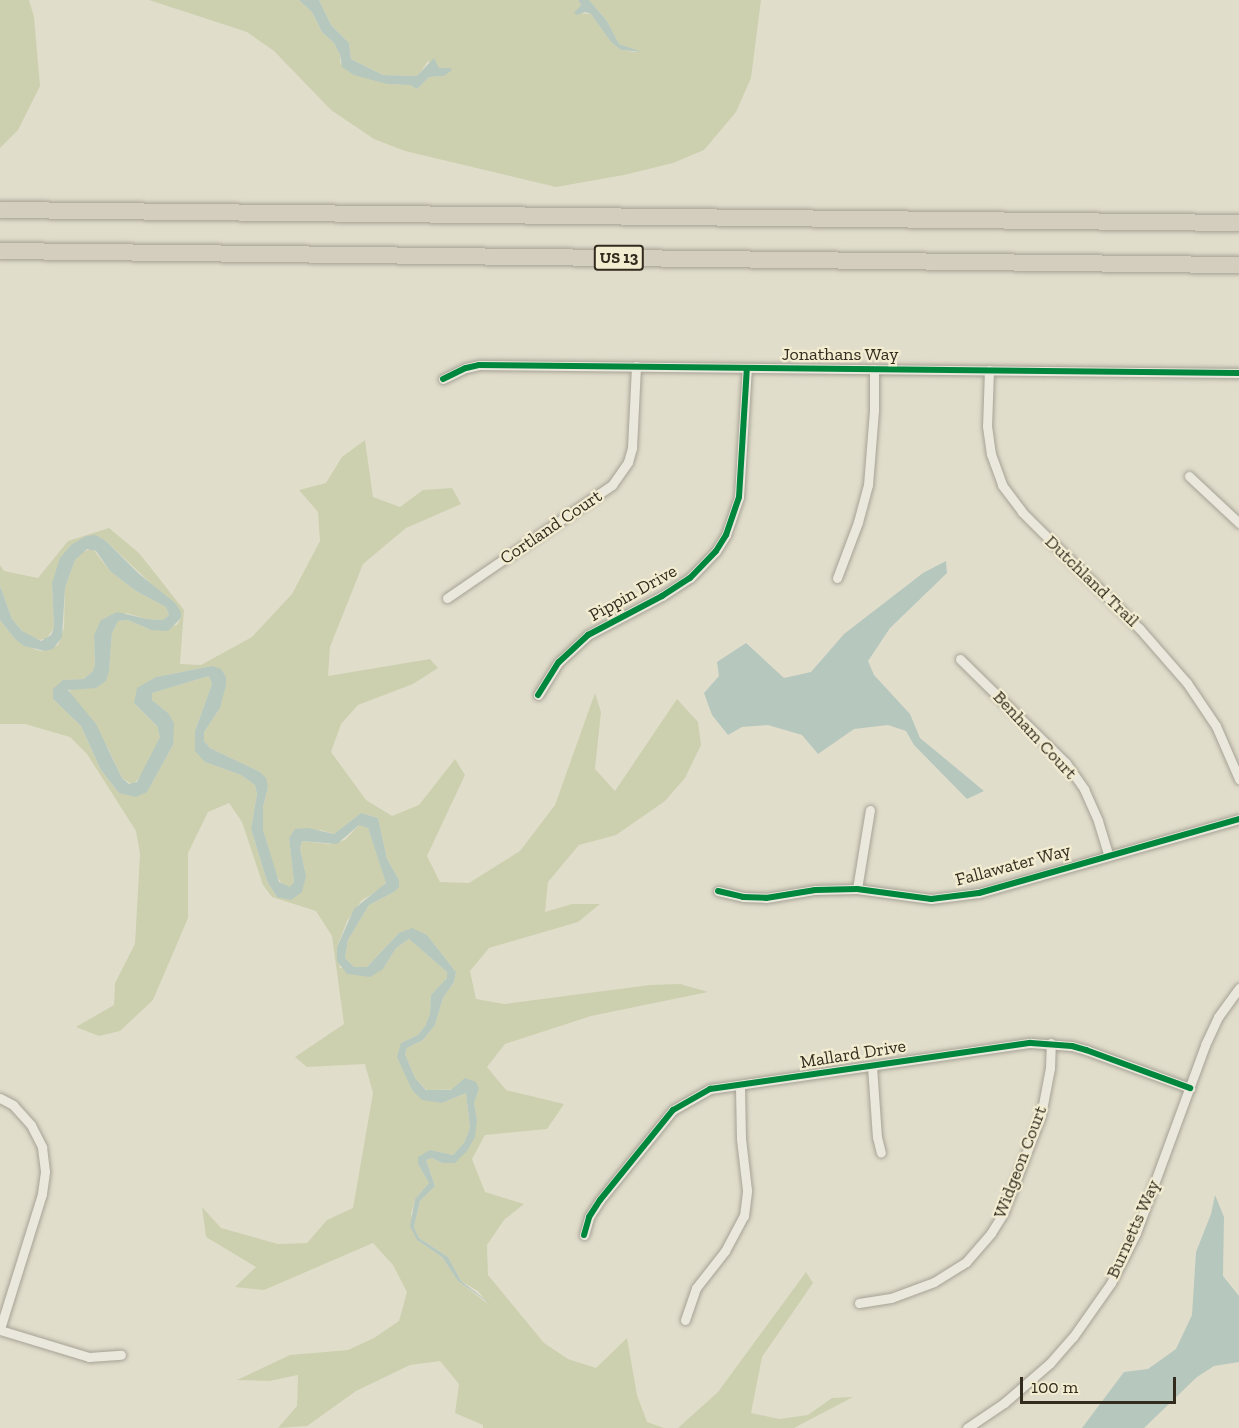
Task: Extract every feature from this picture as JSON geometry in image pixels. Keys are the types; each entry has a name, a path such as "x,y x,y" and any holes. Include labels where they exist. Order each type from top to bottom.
{"highway":[{"path":"0,210 1239,224"},
{"name":"US 13","path":"0,251 1239,265"}],"street":[{"name":"Jonathans Way","path":"443,379 466,368 479,365 1239,373"},
{"name":"Cortland Court","path":"447,598 601,494 616,480 632,448 636,366"},
{"name":"Pippin Drive","path":"538,695 559,662 588,635 662,596 690,578 716,551 726,535 740,497 747,368"},
{"path":"837,578 858,522 868,485 874,411 874,369"},
{"name":"Dutchland Trail","path":"989,370 987,426 991,454 1002,485 1022,512 1140,628 1188,683 1216,726 1239,780"},
{"path":"1190,476 1239,524"},
{"name":"Benham Court","path":"960,659 1066,762 1084,789 1098,821 1108,854"},
{"path":"857,889 870,810"},
{"name":"Fallawater Way","path":"718,891 743,897 766,898 815,890 857,889 932,899 979,893 1108,854 1239,819"},
{"name":"Burnetts Way","path":"967,1428 1004,1403 1050,1363 1073,1337 1111,1283 1136,1233 1218,1017 1239,988"},
{"name":"Mallard Drive","path":"584,1235 589,1217 606,1193 673,1110 710,1089 1013,1044 1051,1043 1086,1050 1190,1088"},
{"name":"Widgeon Court","path":"859,1303 891,1298 934,1282 966,1262 991,1233 1003,1214 1041,1115 1049,1076 1051,1043"},
{"path":"872,1066 877,1137 881,1153"},
{"path":"685,1320 696,1288 725,1251 744,1216 747,1190 741,1139 740,1085"},
{"path":"0,1098 13,1105 31,1125 42,1147 45,1172 42,1194 0,1329 89,1357 120,1355"}],"green space":[{"path":"0,0 29,0 34,17 40,86 18,130 0,148"},
{"path":"149,0 299,0 312,12 322,32 334,43 340,55 340,63 387,84 410,85 417,89 429,77 444,76 428,61 418,76 383,75 351,59 349,43 331,25 319,0 578,0 581,5 575,13 591,14 611,42 621,50 640,52 619,44 607,21 589,0 761,0 751,78 736,112 704,150 673,163 624,175 556,187 405,151 374,139 331,110 274,51 247,32"},
{"path":"365,440 373,497 400,507 423,490 452,488 461,504 406,528 363,564 330,647 328,676 430,659 438,668 413,684 358,705 341,724 331,752 366,800 392,816 419,805 455,759 465,775 427,856 440,882 469,883 520,851 555,805 595,693 601,712 595,769 615,791 677,699 698,722 701,745 685,778 665,801 616,835 579,845 548,882 545,912 572,904 600,904 578,922 489,948 470,971 476,999 504,1004 650,985 680,984 708,992 591,1016 505,1044 487,1067 506,1090 564,1104 547,1129 485,1135 472,1159 485,1192 524,1204 504,1220 487,1245 488,1275 544,1343 568,1359 596,1368 627,1338 637,1395 647,1422 664,1428 483,1428 483,1425 455,1413 459,1384 440,1361 410,1365 356,1391 307,1426 278,1428 297,1406 298,1375 269,1381 237,1380 290,1355 348,1350 374,1338 399,1321 407,1292 393,1265 373,1243 264,1290 235,1287 256,1267 206,1237 202,1207 221,1228 278,1244 307,1243 327,1220 353,1208 373,1093 365,1064 307,1067 295,1057 344,1024 332,936 316,911 272,897 263,885 242,822 229,803 208,812 188,853 188,918 153,1000 120,1031 99,1036 76,1027 114,1005 115,983 135,944 140,854 136,831 87,754 70,737 25,724 0,724 0,620 15,639 36,650 44,651 58,645 64,628 65,588 79,554 92,548 110,571 136,591 166,607 169,615 163,620 147,619 126,613 94,635 95,665 93,671 84,679 63,680 53,699 81,726 101,770 119,793 147,792 173,745 168,713 152,700 152,693 209,676 212,684 195,731 205,762 241,775 255,785 257,794 251,829 267,881 277,897 291,887 284,887 274,872 263,830 263,807 268,787 260,772 210,748 204,741 204,732 220,708 212,666 156,677 134,703 157,726 160,737 145,771 133,785 122,778 107,746 69,694 71,688 96,688 109,671 112,633 118,621 128,620 151,630 177,625 181,612 106,541 96,535 52,583 54,628 46,639 35,640 22,631 12,619 0,586 0,565 4,571 38,578 68,541 109,528 139,553 184,610 180,664 201,665 252,637 292,594 320,541 318,512 299,490 326,483 342,457","holes":["361,813 378,818 387,859 399,880 394,892 369,905 348,940 345,958 354,967 367,967 399,933 427,935 456,972 454,982 443,998 435,1025 423,1040 407,1048 405,1054 415,1078 427,1090 479,1089 474,1103 477,1120 455,1163 442,1163 432,1158 426,1160 435,1186 420,1201 414,1227 411,1214 415,1199 429,1183 418,1164 430,1150 453,1155 464,1143 470,1128 466,1093 442,1103 412,1090 401,1043 418,1035 425,1026 430,1014 431,995 447,978 447,972 409,939 396,948 383,969 340,968 337,947 347,921 362,900 380,890 386,882 368,828 364,825 359,825 345,840 329,844 302,841 300,848 306,876 291,887 294,882 289,838 321,830 334,834","414,1227 419,1238 448,1257 461,1281 478,1291 488,1304 458,1281 442,1257 417,1240"]},
{"path":"806,1272 813,1283 762,1357 751,1413 779,1419 808,1415 832,1398 853,1397 794,1428 678,1428 718,1392"}],"shaded area":[{"path":"299,0 319,0 331,25 349,43 351,59 383,75 417,76 434,58 439,68 451,68 452,70 444,76 429,77 417,89 410,85 387,84 354,75 342,67 340,55 334,43 322,32 312,12"},
{"path":"578,0 589,0 607,21 619,44 642,52 621,50 611,42 591,14 585,12 577,15 574,13 581,5"},
{"path":"96,535 106,541 138,573 175,603 181,612 181,618 168,631 151,630 128,620 118,621 112,633 106,681 96,688 68,690 96,724 122,778 129,784 137,782 160,737 157,726 134,703 137,688 156,677 212,666 221,669 226,677 226,685 220,708 204,732 204,741 210,748 260,772 266,778 268,787 263,807 263,830 279,882 290,887 294,882 289,838 295,829 308,828 334,834 361,813 378,818 387,859 399,880 399,887 369,905 348,940 345,958 354,967 367,967 399,933 412,928 427,935 456,972 454,982 443,998 435,1025 423,1040 407,1048 405,1054 415,1078 426,1090 451,1090 465,1078 476,1082 479,1089 474,1103 477,1120 475,1137 467,1151 455,1163 442,1163 432,1158 426,1160 435,1186 420,1201 414,1227 419,1238 448,1257 461,1281 496,1308 458,1281 442,1257 417,1240 410,1226 415,1199 429,1183 418,1164 418,1157 430,1150 453,1155 464,1143 470,1128 466,1093 442,1103 422,1100 412,1090 397,1057 401,1043 418,1035 425,1026 430,1014 431,995 447,978 447,972 409,939 396,948 383,969 370,977 347,974 337,961 337,947 354,909 386,883 368,828 359,825 337,844 302,841 300,848 306,876 302,892 291,900 277,897 267,881 251,829 257,794 255,785 241,775 205,762 195,751 195,731 212,684 209,676 152,693 152,700 168,713 174,723 173,745 147,792 136,797 119,793 101,770 81,726 53,699 53,689 63,680 84,679 93,671 95,665 94,635 101,620 117,612 163,620 169,615 166,607 136,591 110,571 96,551 87,549 75,560 65,588 62,637 53,649 45,651 24,646 15,639 0,620 0,586 12,619 22,631 41,641 51,635 54,628 52,583 60,558 71,545 86,536"},
{"path":"946,561 947,573 890,628 868,661 874,675 910,714 920,738 984,791 967,799 914,745 906,731 888,725 854,729 818,754 802,735 768,725 742,727 728,735 712,715 704,693 719,676 717,662 746,643 784,678 811,672 844,634 923,573"},
{"path":"1215,1195 1224,1217 1223,1276 1239,1296 1239,1362 1214,1366 1197,1377 1144,1428 1082,1428 1124,1372 1148,1369 1176,1349 1192,1315 1196,1252 1211,1214"}],"cycle path":[{"path":"443,379 466,368 479,365 1239,373"},
{"path":"538,695 559,662 588,635 662,596 690,578 716,551 726,535 739,497 747,368"},
{"path":"718,891 743,897 766,898 815,890 857,889 931,899 979,893 1239,819"},
{"path":"584,1235 589,1217 600,1200 673,1110 710,1089 1031,1043 1072,1046 1190,1088"}]}
